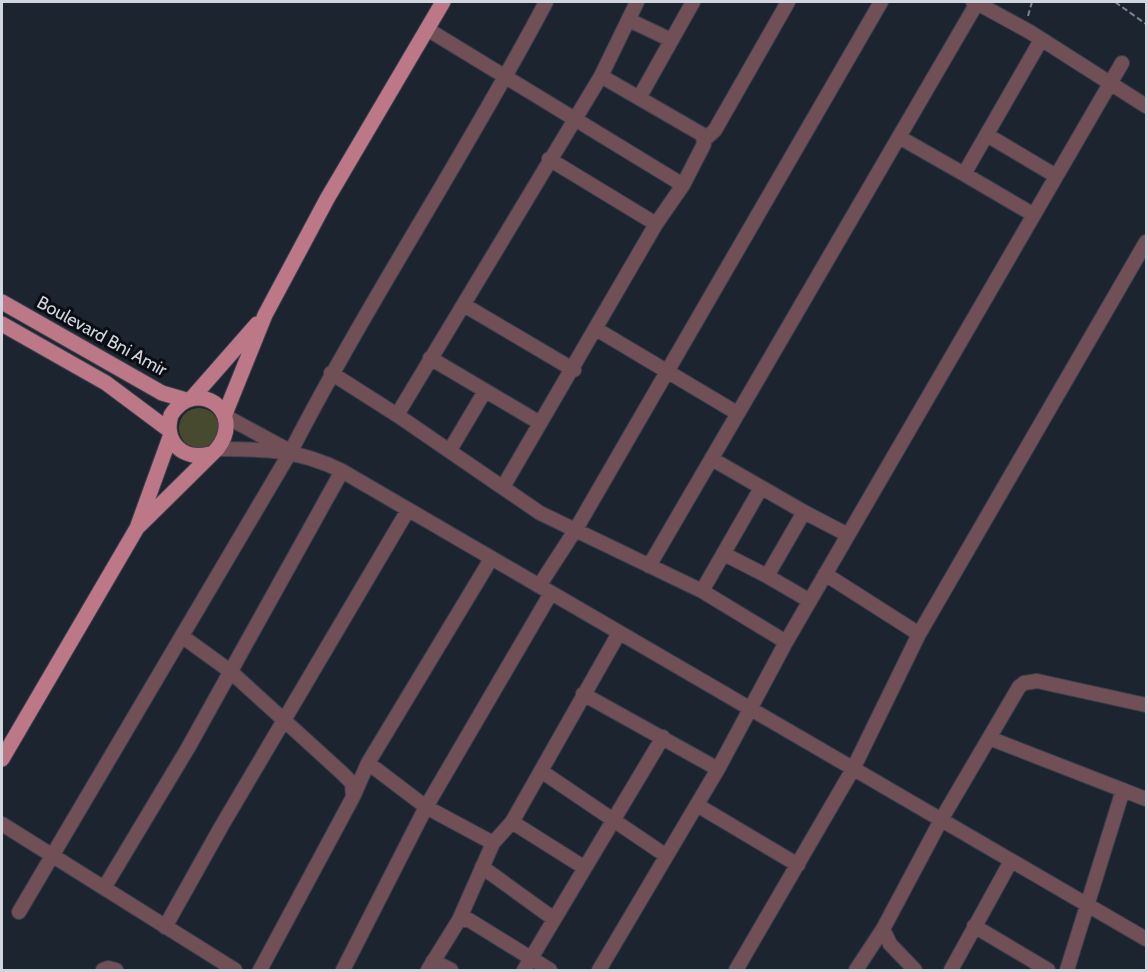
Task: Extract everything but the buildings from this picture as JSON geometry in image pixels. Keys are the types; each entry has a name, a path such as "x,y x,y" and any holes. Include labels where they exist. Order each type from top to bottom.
{"main road":[{"path":"137,528 214,452 226,434 225,415 265,315 327,199 443,2"},
{"name":"Boulevard Bni Amir","path":"2,302 162,393 189,399"},
{"path":"2,759 137,528 169,433 171,415 189,399 265,315"},
{"path":"2,324 106,383 169,433 174,445 190,456 214,452"},
{"path":"189,399 211,400 225,415"}],"street":[{"path":"19,912 291,451 331,373 507,76 546,2"},
{"path":"397,415 601,76 637,2"},
{"path":"639,98 693,2"},
{"path":"503,487 656,224 683,184 704,140 721,121 788,2"},
{"path":"343,970 426,807 576,529 881,2"},
{"path":"649,566 975,2 1022,28 1146,106"},
{"path":"628,20 671,40"},
{"path":"427,29 683,184"},
{"path":"964,174 1041,40"},
{"path":"599,970 718,769 786,642 1122,63"},
{"path":"601,76 700,132 704,140"},
{"path":"987,135 1056,176"},
{"path":"899,137 1034,215"},
{"path":"549,159 656,224"},
{"path":"736,970 853,769 919,634 1146,242"},
{"path":"464,305 573,370"},
{"path":"596,329 666,373 738,413"},
{"path":"430,358 540,423"},
{"path":"331,373 450,450 540,513 702,591 786,642"},
{"path":"450,450 485,391"},
{"path":"225,415 291,451 315,458 342,471 1146,939"},
{"path":"214,452 291,451"},
{"path":"712,459 848,535"},
{"path":"104,888 230,671 342,471"},
{"path":"702,591 761,488"},
{"path":"165,927 408,510"},
{"path":"766,576 804,512"},
{"path":"724,554 810,601"},
{"path":"260,970 353,797 368,763 491,559"},
{"path":"825,574 919,634"},
{"path":"452,970 431,966 459,920 493,843 512,822 619,633"},
{"path":"183,637 230,671 352,783 353,797"},
{"path":"856,970 883,929 941,820 1019,687 1029,681 1146,705"},
{"path":"583,694 718,769"},
{"path":"524,970 663,737"},
{"path":"988,738 1146,798"},
{"path":"368,763 426,807 493,843"},
{"path":"541,771 665,855"},
{"path":"1067,970 1123,790"},
{"path":"697,805 798,865"},
{"path":"512,822 585,868"},
{"path":"2,824 235,970"},
{"path":"951,970 1011,861"},
{"path":"482,867 554,919"},
{"path":"459,920 469,920 550,970"},
{"path":"974,926 1048,970"},
{"path":"883,929 890,944 915,970"},
{"path":"103,970 108,968 116,970"}],"path":[{"path":"1022,28 1032,2"},
{"path":"1114,2 1146,24"}],"green space":[{"path":"199,408 213,414 219,428 213,442 199,448 185,442 179,428 185,414"}]}
